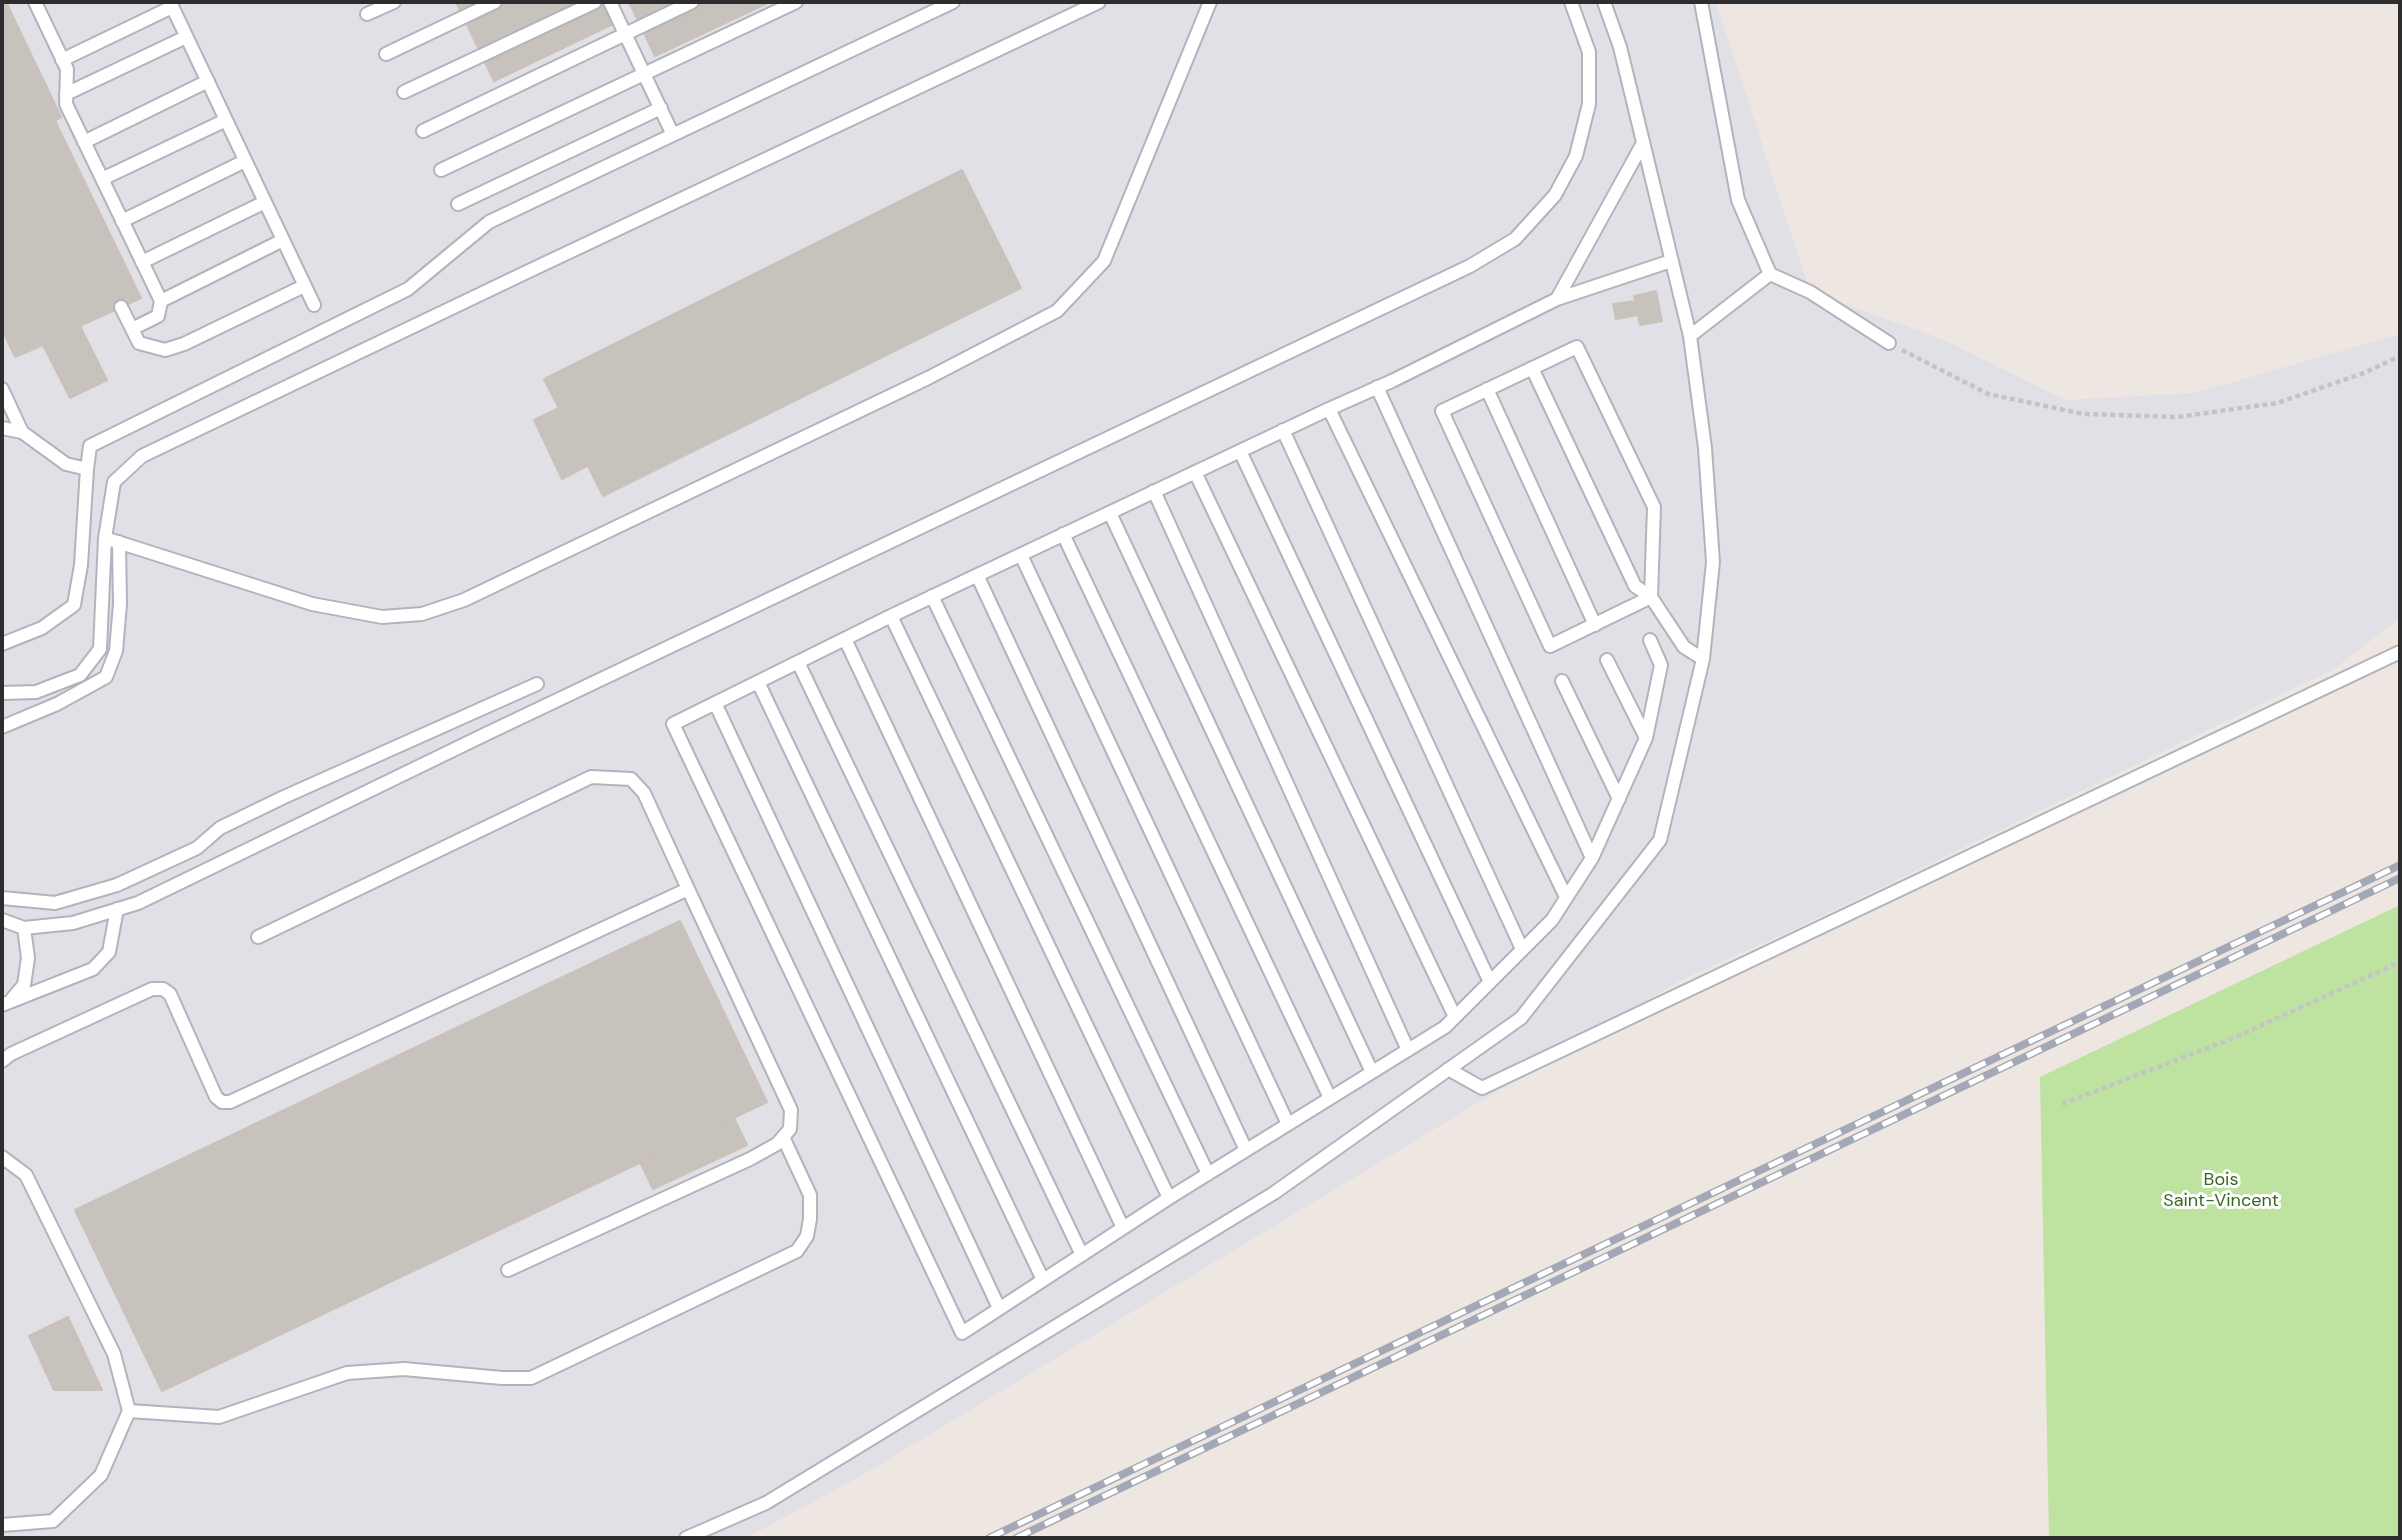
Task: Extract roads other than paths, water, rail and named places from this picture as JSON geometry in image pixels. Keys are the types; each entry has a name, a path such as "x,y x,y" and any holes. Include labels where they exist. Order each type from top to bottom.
{"lane":[{"path":"35,2 67,69 66,104 161,301 158,316 132,330"},
{"path":"367,14 394,2"},
{"path":"386,54 495,2"},
{"path":"404,92 595,2"},
{"path":"610,2 673,135"},
{"path":"423,131 692,2"},
{"path":"442,170 796,2"},
{"path":"2,644 42,628 74,605 81,565 90,446 408,289 489,222 953,2"},
{"path":"2,693 36,692 80,674 100,649 105,538 114,482 142,456 1100,2"},
{"path":"105,538 312,604 382,617 422,614 464,600 928,378 1056,311 1104,261 1210,2"},
{"path":"2,920 24,928 73,923 138,903 486,734 1470,266 1515,239 1555,195 1576,156 1589,104 1589,52 1571,2"},
{"path":"686,1538 765,1503 1274,1193 1521,1018 1660,840 1703,659 1713,562 1705,448 1690,336 1620,47 1604,2"},
{"path":"1701,2 1738,200 1770,274 1810,292 1889,344"},
{"path":"62,60 171,4 314,305"},
{"path":"66,94 186,37"},
{"path":"84,142 208,81"},
{"path":"458,204 661,108"},
{"path":"102,179 226,120"},
{"path":"1557,299 1643,143"},
{"path":"122,221 245,161"},
{"path":"142,262 265,202"},
{"path":"161,301 283,240"},
{"path":"1650,640 1661,665 1646,738 1592,858 1552,920 1445,1027 1168,1198 962,1333 673,724 932,596 1377,387 1557,299 1671,261"},
{"path":"1690,336 1770,274"},
{"path":"121,307 139,343 165,350 184,344 304,286"},
{"path":"1577,347 1654,507 1651,597 1550,646 1442,411 1577,347"},
{"path":"1532,368 1635,586 1651,597 1684,647 1703,659"},
{"path":"1377,387 1592,858"},
{"path":"2,388 22,432"},
{"path":"1488,389 1595,625"},
{"path":"1329,409 1566,897"},
{"path":"2,428 22,432 66,464 87,469"},
{"path":"1283,430 1522,949"},
{"path":"1240,451 1490,982"},
{"path":"1195,472 1455,1017"},
{"path":"1154,491 1408,1049"},
{"path":"1110,513 1372,1072"},
{"path":"1063,534 1330,1098"},
{"path":"2,727 57,704 106,677 116,651 120,604 119,542"},
{"path":"1021,555 1288,1124"},
{"path":"977,575 1246,1150"},
{"path":"932,596 1208,1174"},
{"path":"891,616 1168,1198"},
{"path":"845,639 1123,1228"},
{"path":"1448,1069 1482,1088 2400,652"},
{"path":"1607,660 1646,738"},
{"path":"798,662 1082,1255"},
{"path":"1562,681 1619,799"},
{"path":"758,682 1043,1280"},
{"path":"2,898 55,903 117,885 197,848 220,828 284,797 537,684"},
{"path":"715,703 999,1308"},
{"path":"258,937 591,777 631,779 644,793 790,1110 790,1129 777,1144 750,1159 508,1270"},
{"path":"2,1061 152,989 163,989 170,994 216,1097 222,1102 230,1102 688,889"},
{"path":"6,1003 93,970 109,953 117,909"},
{"path":"6,1003 24,985 28,958 24,928"},
{"path":"129,1411 219,1418 347,1373 404,1369 531,1378 797,1251 807,1236 810,1195 783,1137"},
{"path":"2,1157 26,1175 32,1186 114,1354 129,1411 101,1475 53,1521 2,1525"}],"railway":[{"path":"989,1538 2400,865"},
{"path":"1016,1538 2400,878"}],"park label":[{"name":"Bois Saint-Vincent","path":"2221,1190"}]}
